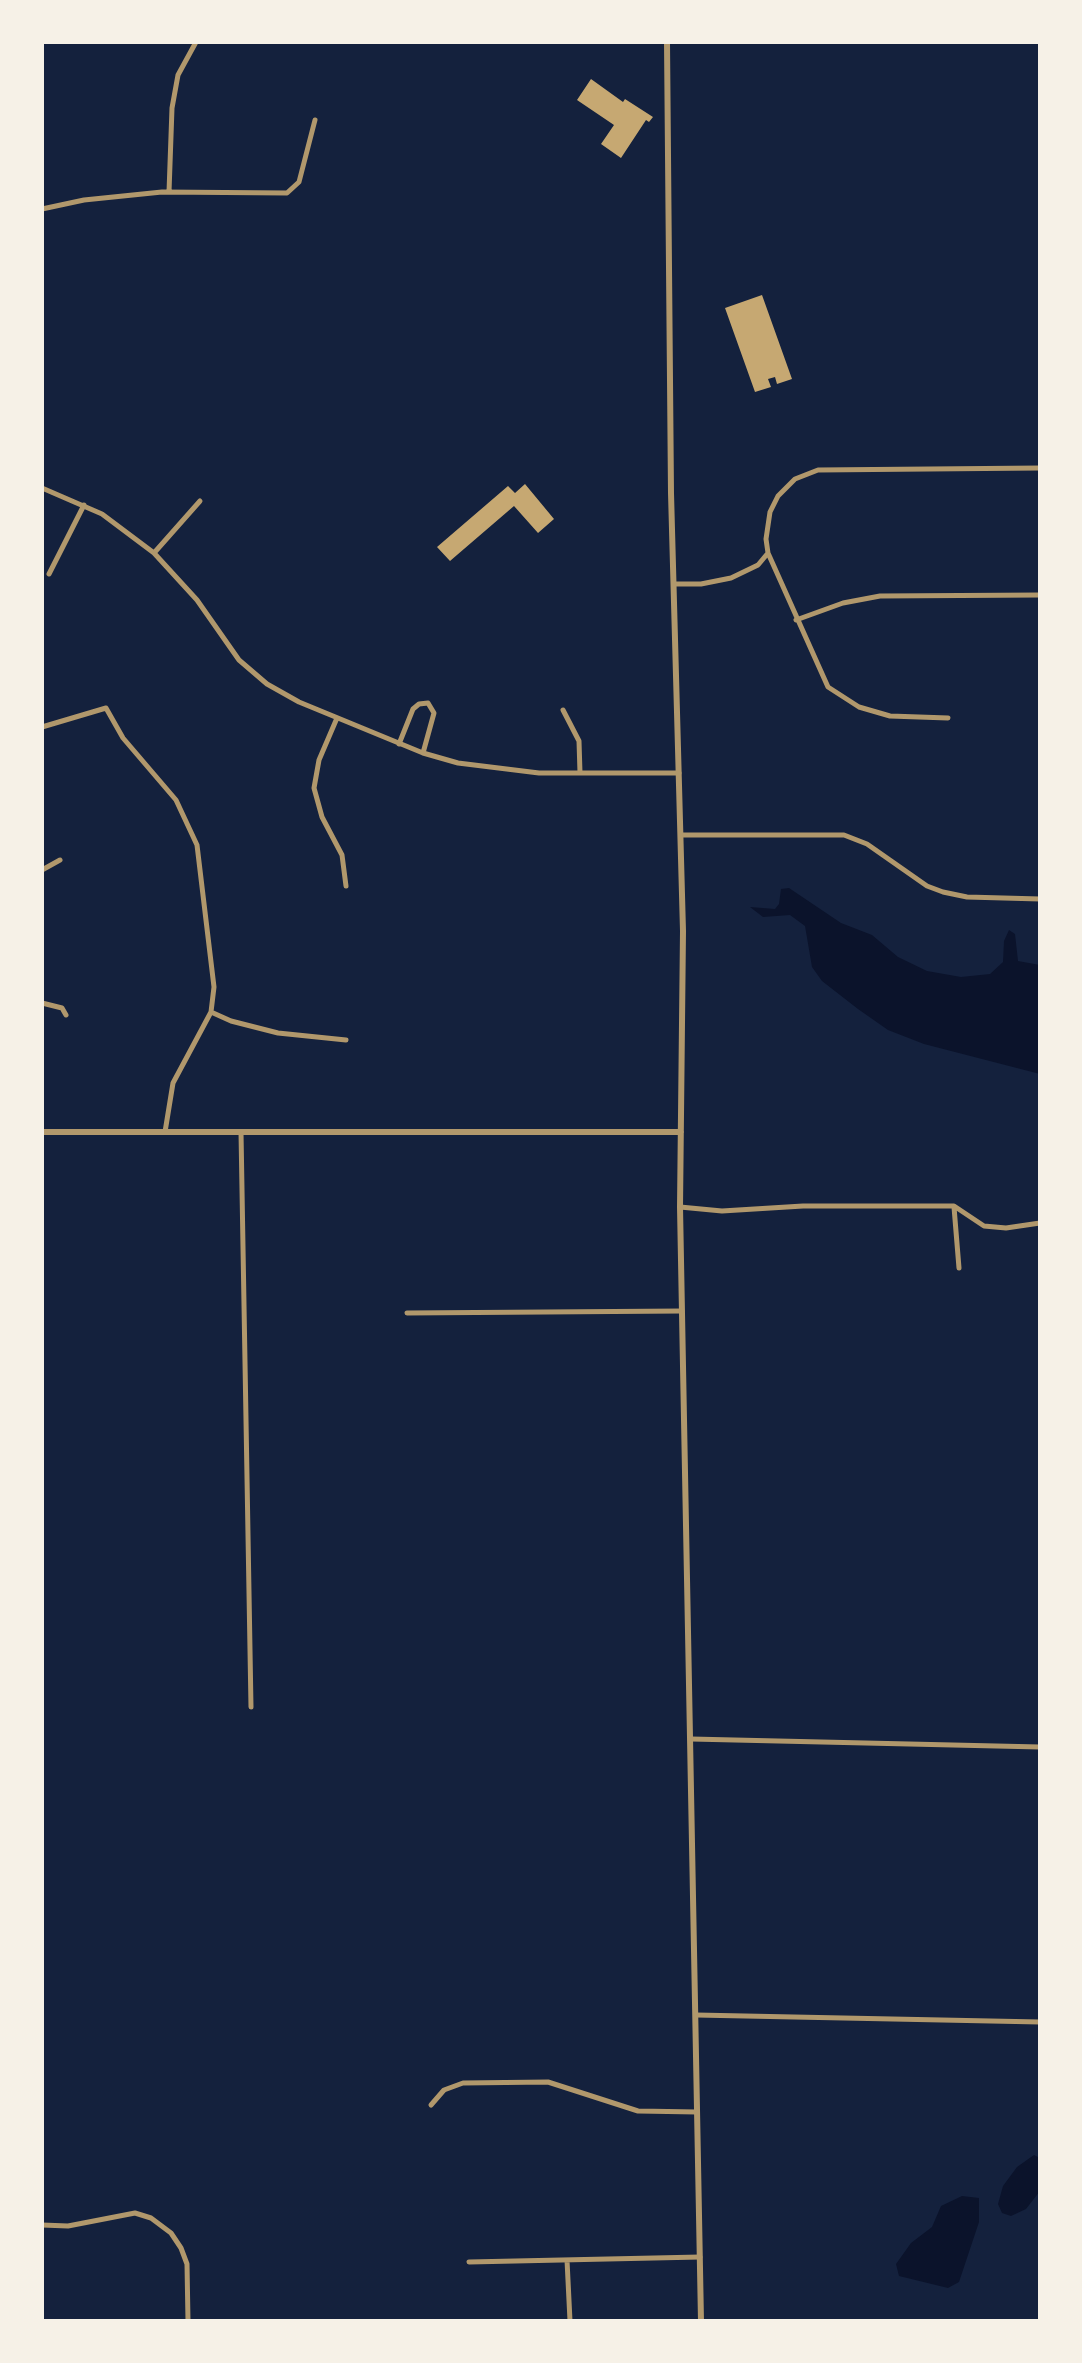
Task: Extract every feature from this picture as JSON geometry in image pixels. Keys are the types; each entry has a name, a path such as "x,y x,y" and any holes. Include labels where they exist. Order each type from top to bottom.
{"street":[{"path":"169,192 172,108 178,75 196,42"},
{"path":"667,42 681,835 680,1207 701,2321"},
{"path":"42,209 106,197 169,192 287,193 299,182 315,120"},
{"path":"948,718 890,716 841,699 820,676 768,553 766,539 770,512 778,496 795,479 818,470 1040,468"},
{"path":"42,488 84,505 129,532 154,553 176,575 227,646 252,673 283,694 423,753 495,770 679,773"},
{"path":"154,553 200,501"},
{"path":"49,574 84,505"},
{"path":"675,584 701,584 731,578 766,560 768,553"},
{"path":"796,620 843,603 880,596 1040,595"},
{"path":"399,744 413,709 419,704 428,703 434,713 423,753"},
{"path":"42,727 106,708 123,738 176,800 197,845 214,967 211,1012 173,1083 165,1132"},
{"path":"563,710 579,741 580,773"},
{"path":"337,718 319,760 314,788 322,817 342,855 346,886"},
{"path":"681,835 844,835 867,844 927,886 943,892 967,897 1040,899"},
{"path":"42,870 60,860"},
{"path":"42,1003 62,1008 66,1015"},
{"path":"211,1012 231,1021 278,1033 346,1040"},
{"path":"42,1132 681,1132"},
{"path":"241,1132 251,1707"},
{"path":"680,1207 722,1211 803,1206 954,1206 984,1226 1006,1228 1040,1223"},
{"path":"954,1206 959,1268"},
{"path":"407,1313 682,1311"},
{"path":"691,1739 1040,1747"},
{"path":"696,2015 1040,2022"},
{"path":"431,2105 444,2090 463,2083 548,2082 638,2111 698,2112"},
{"path":"42,2225 68,2226 135,2213 158,2224 171,2233 187,2264 188,2321"},
{"path":"469,2262 700,2257"},
{"path":"567,2260 570,2321"}],"water":[{"path":"789,888 841,923 872,935 898,957 927,971 961,977 990,974 1003,962 1004,941 1009,930 1015,934 1018,961 1040,965 1040,1074 924,1044 888,1030 858,1009 822,981 812,967 805,926 790,915 763,917 750,907 775,909 781,889"},
{"path":"1034,2155 1040,2158 1040,2191 1026,2209 1011,2216 1002,2213 998,2204 1003,2186 1017,2167"},
{"path":"962,2196 979,2198 979,2222 959,2282 948,2288 899,2276 896,2264 911,2243 932,2227 941,2206"}],"building":[{"path":"591,79 623,102 625,99 653,117 649,122 646,120 621,158 601,144 614,125 577,100"},
{"path":"762,295 792,379 777,384 775,377 768,379 771,387 755,392 725,308"},
{"path":"525,484 554,519 538,533 514,506 450,561 437,547 508,486 515,493"}]}
